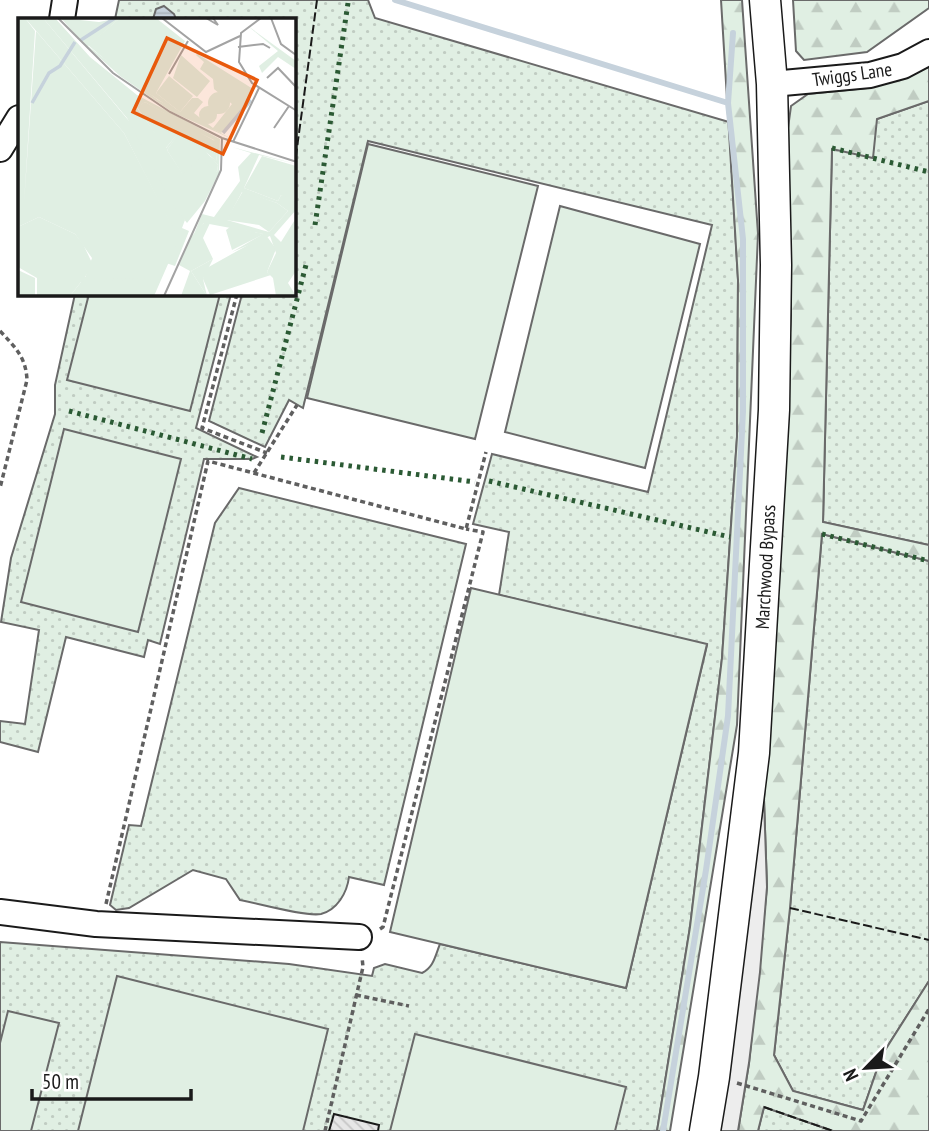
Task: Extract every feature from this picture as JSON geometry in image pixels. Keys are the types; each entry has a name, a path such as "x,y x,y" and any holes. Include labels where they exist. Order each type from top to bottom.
{"main road":[{"name":"Marchwood Bypass","path":"705,1131 754,753 771,451 776,265 772,84 765,0"}],"street":[{"path":"62,18 65,0"},
{"name":"Twiggs Lane","path":"772,84 870,75 903,66 929,52"},
{"path":"0,149 18,120"},
{"path":"0,912 102,924 359,937"}],"path":[{"path":"236,296 202,428 267,453"},
{"path":"0,331 22,354 27,380 0,488"},
{"path":"254,473 297,405"},
{"path":"466,529 486,453"},
{"path":"102,924 208,461 483,532 383,927 359,937 363,967 325,1131"},
{"path":"356,995 409,1006"},
{"path":"714,1077 861,1121 929,1009"}],"green space":[{"path":"119,0 368,0 375,18 729,122 738,280 737,437 722,658 690,927 657,1131 0,1131 0,942 289,964 372,976 374,968 385,964 422,973 432,964 440,944 626,988 707,645 499,595 509,532 473,524 492,454 648,492 712,225 368,141 303,408 289,400 265,447 209,421 241,296 296,296 296,18 115,18"},
{"path":"721,0 742,0 758,234 737,725 670,1131 657,1131 690,927 722,658 737,437 738,280"},
{"path":"793,0 929,0 929,8 867,52 804,60 796,51"},
{"path":"929,67 929,101 877,119 873,158 832,149 823,522 929,545 929,561 822,534 790,908 774,1055 793,1091 863,1110 882,1055 929,981 929,1131 833,1131 764,1107 758,1131 738,1131 749,1063 767,887 764,800 791,315 788,128 791,106 808,94 867,88"},
{"path":"929,101 929,545 823,522 832,148 877,119"},
{"path":"368,144 538,186 475,439 307,398"},
{"path":"560,206 700,244 645,468 505,432"},
{"path":"75,296 230,296 196,428 257,457 204,459 160,644 148,640 144,657 66,637 38,752 0,742 0,721 25,724 39,630 1,622 11,558 55,414 55,385"},
{"path":"88,296 219,296 190,411 67,380"},
{"path":"64,429 181,459 138,632 21,602"},
{"path":"239,488 466,544 384,885 349,877 346,889 336,905 327,912 314,914 240,900 226,879 193,870 129,908 116,910 110,905 129,825 141,826 215,523"},
{"path":"822,534 929,561 929,981 882,1055 863,1110 793,1091 774,1055 790,908"},
{"path":"471,588 707,644 626,988 390,932"},
{"path":"117,976 328,1029 303,1131 78,1131"},
{"path":"8,1011 59,1023 31,1131 0,1131 0,1043"},
{"path":"415,1034 626,1087 615,1131 390,1131"},
{"path":"764,1107 833,1131 758,1131"}],"shaded area":[{"path":"164,6 176,18 153,18 156,9"},
{"path":"764,800 767,887 749,1063 738,1131 715,1131"}],"building":[{"path":"334,1114 379,1125 378,1131 329,1131"}],"waterway":[{"path":"395,0 728,103"},
{"path":"663,1131 728,716 743,411 743,239 728,103 733,33"}],"hedge":[{"path":"315,225 348,3"},
{"path":"832,148 929,172"},
{"path":"262,433 307,261"},
{"path":"69,411 252,459"},
{"path":"281,457 475,482"},
{"path":"489,481 730,537"},
{"path":"822,534 929,561"}],"fence":[{"path":"296,155 317,0"},
{"path":"790,908 929,940"},
{"path":"764,1107 833,1131"}]}
